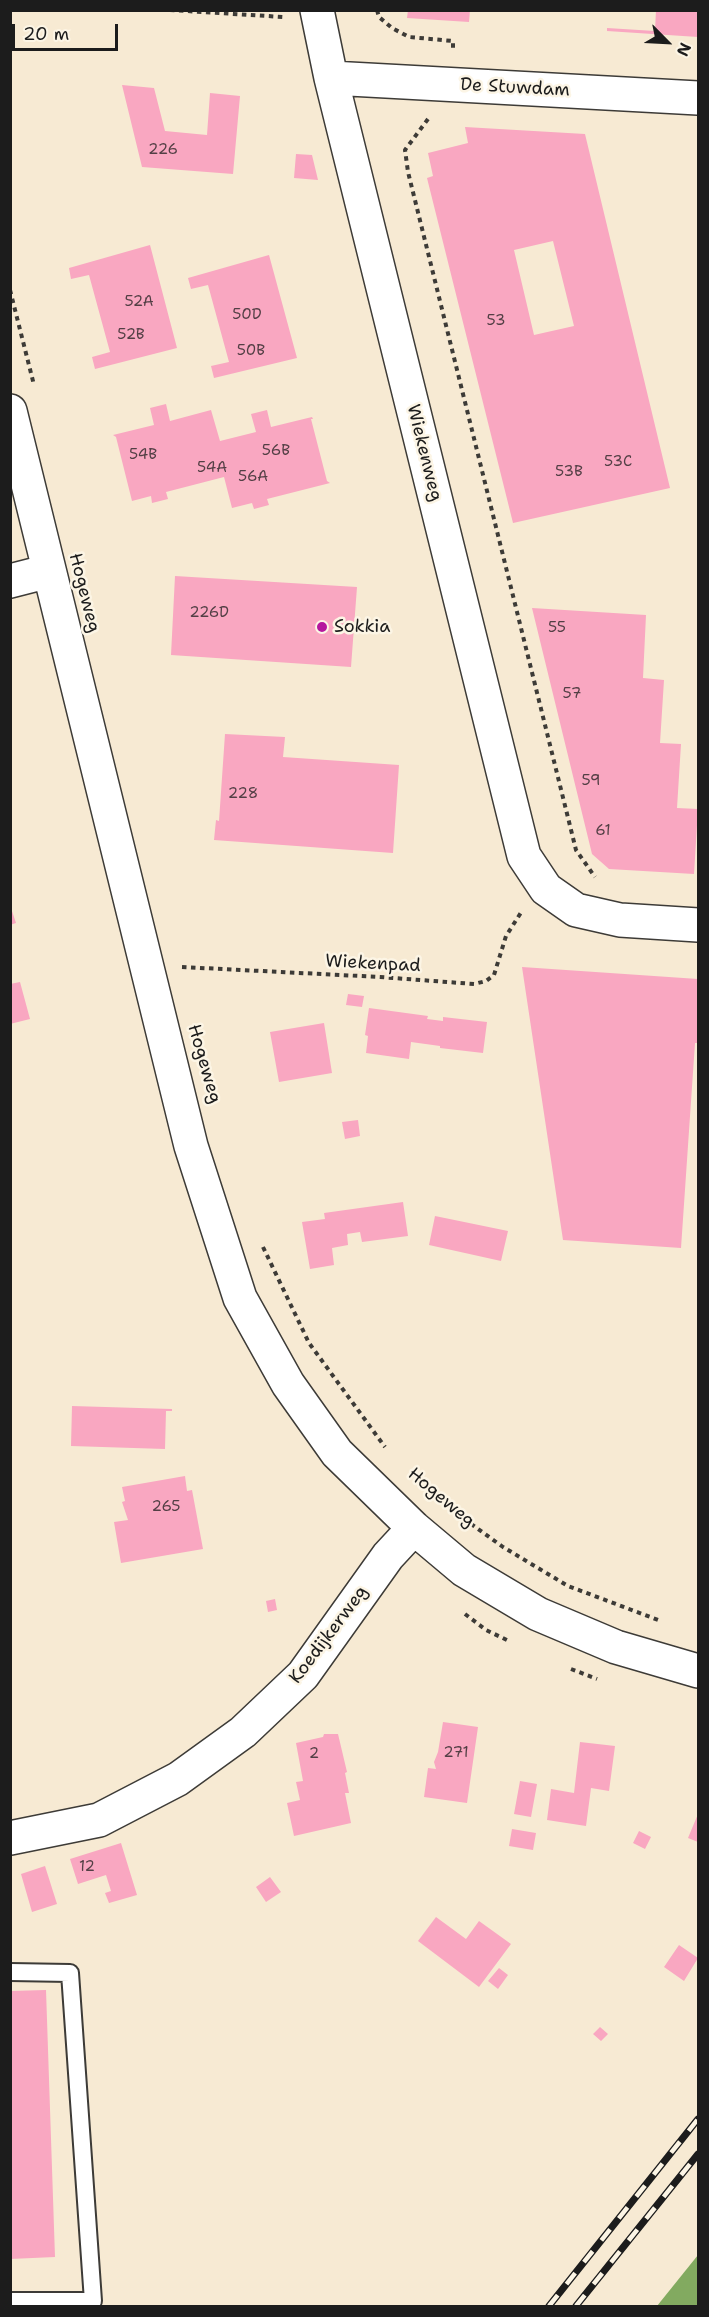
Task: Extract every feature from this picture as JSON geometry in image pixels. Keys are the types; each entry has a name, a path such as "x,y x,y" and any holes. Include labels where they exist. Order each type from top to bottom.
{"street":[{"name":"Wiekenweg","path":"317,14 524,856 546,889"},
{"name":"De Stuwdam","path":"331,78 699,98"},
{"name":"Hogeweg","path":"23,402 50,571 191,1146 240,1298 288,1384 338,1453 414,1528 464,1570 538,1614 616,1647 699,1671"},
{"path":"10,581 50,571"},
{"path":"546,889 576,910 620,920 699,925"},
{"name":"Koedijkerweg","path":"10,1838 99,1820 178,1779 243,1732 303,1675 388,1556 414,1528"}],"lane":[{"path":"10,1972 70,1973 93,2301 10,2301"}],"path":[{"path":"170,10 317,14"},
{"path":"377,10 380,17 409,37 453,41 455,99 427,121 405,150 408,172 576,850 590,872 601,882"},
{"path":"10,290 23,402"},
{"name":"Wiekenpad","path":"180,977 177,967 474,984 486,981 494,975 506,936 518,914 546,889"},
{"name":"Hogeweg","path":"260,1241 309,1343 392,1454"},
{"name":"Hogeweg","path":"440,1502 503,1547 568,1586 666,1623"}],"green space":[{"path":"698,2255 698,2306 657,2306"}],"building":[{"path":"408,10 470,10 469,22 407,18"},
{"path":"656,10 698,10 698,37 607,31 607,28 655,31"},
{"path":"122,85 154,88 165,131 207,135 210,93 240,96 233,174 142,167"},
{"path":"465,127 585,134 670,488 513,523 427,178 433,176 428,153 468,143","holes":["553,241 574,326 534,335 514,250"]},
{"path":"296,154 312,155 318,180 294,178"},
{"path":"150,245 177,348 95,369 92,357 110,352 89,275 71,279 69,268"},
{"path":"269,255 297,358 214,378 211,366 229,362 208,285 191,289 188,278"},
{"path":"166,404 170,421 211,410 220,441 256,432 251,414 267,410 271,427 312,417 327,481 330,483 267,499 269,505 254,509 252,503 232,508 224,477 166,492 168,499 152,503 151,496 132,501 116,437 113,435 154,425 150,408"},
{"path":"175,576 357,587 351,667 171,655"},
{"path":"532,608 646,615 643,678 664,680 660,743 681,744 677,808 698,809 694,874 609,869 592,854"},
{"path":"225,734 285,737 283,757 399,765 393,853 214,840 216,820 219,821"},
{"path":"10,905 16,923 10,925"},
{"path":"522,967 698,979 698,1043 695,1043 681,1248 563,1240"},
{"path":"20,982 30,1019 10,1024 10,984"},
{"path":"348,994 364,996 362,1007 346,1005"},
{"path":"369,1008 428,1016 427,1019 443,1021 443,1017 487,1022 483,1053 411,1042 409,1059 366,1053 368,1036 365,1035"},
{"path":"324,1023 332,1073 279,1082 270,1032"},
{"path":"358,1120 360,1136 345,1139 342,1122"},
{"path":"403,1202 408,1236 362,1242 360,1232 347,1234 348,1245 332,1248 334,1265 310,1269 302,1222 325,1219 324,1213"},
{"path":"435,1216 508,1231 501,1261 429,1245"},
{"path":"72,1406 172,1409 172,1411 166,1411 165,1449 71,1446"},
{"path":"185,1476 187,1491 192,1490 203,1549 121,1563 114,1522 128,1520 122,1502 125,1501 122,1487"},
{"path":"275,1599 277,1610 268,1612 266,1601"},
{"path":"443,1722 478,1727 467,1803 424,1797 428,1768 436,1769 434,1762"},
{"path":"324,1734 338,1734 347,1772 345,1773 349,1793 345,1793 351,1823 294,1836 287,1803 300,1800 296,1782 303,1781 296,1743 323,1737"},
{"path":"580,1742 615,1746 609,1791 591,1788 586,1826 547,1820 551,1789 574,1793"},
{"path":"520,1781 537,1784 531,1817 514,1814"},
{"path":"698,1814 698,1842 688,1838"},
{"path":"512,1829 536,1833 533,1850 509,1846"},
{"path":"639,1831 651,1837 645,1849 633,1843"},
{"path":"121,1843 137,1895 109,1903 105,1893 111,1891 106,1875 78,1884 70,1859"},
{"path":"45,1866 57,1904 32,1912 21,1874"},
{"path":"270,1877 281,1892 266,1902 256,1887"},
{"path":"436,1917 466,1939 479,1921 511,1944 479,1987 418,1941"},
{"path":"679,1945 698,1958 684,1981 664,1967"},
{"path":"499,1968 508,1975 498,1989 488,1981"},
{"path":"46,1990 55,2257 10,2259 10,1991"},
{"path":"600,2027 608,2034 601,2041 593,2034"}],"railway":[{"path":"549,2306 698,2119"},
{"path":"576,2306 698,2154"}],"place":[{"name":"Sokkia","path":"322,627"}]}
